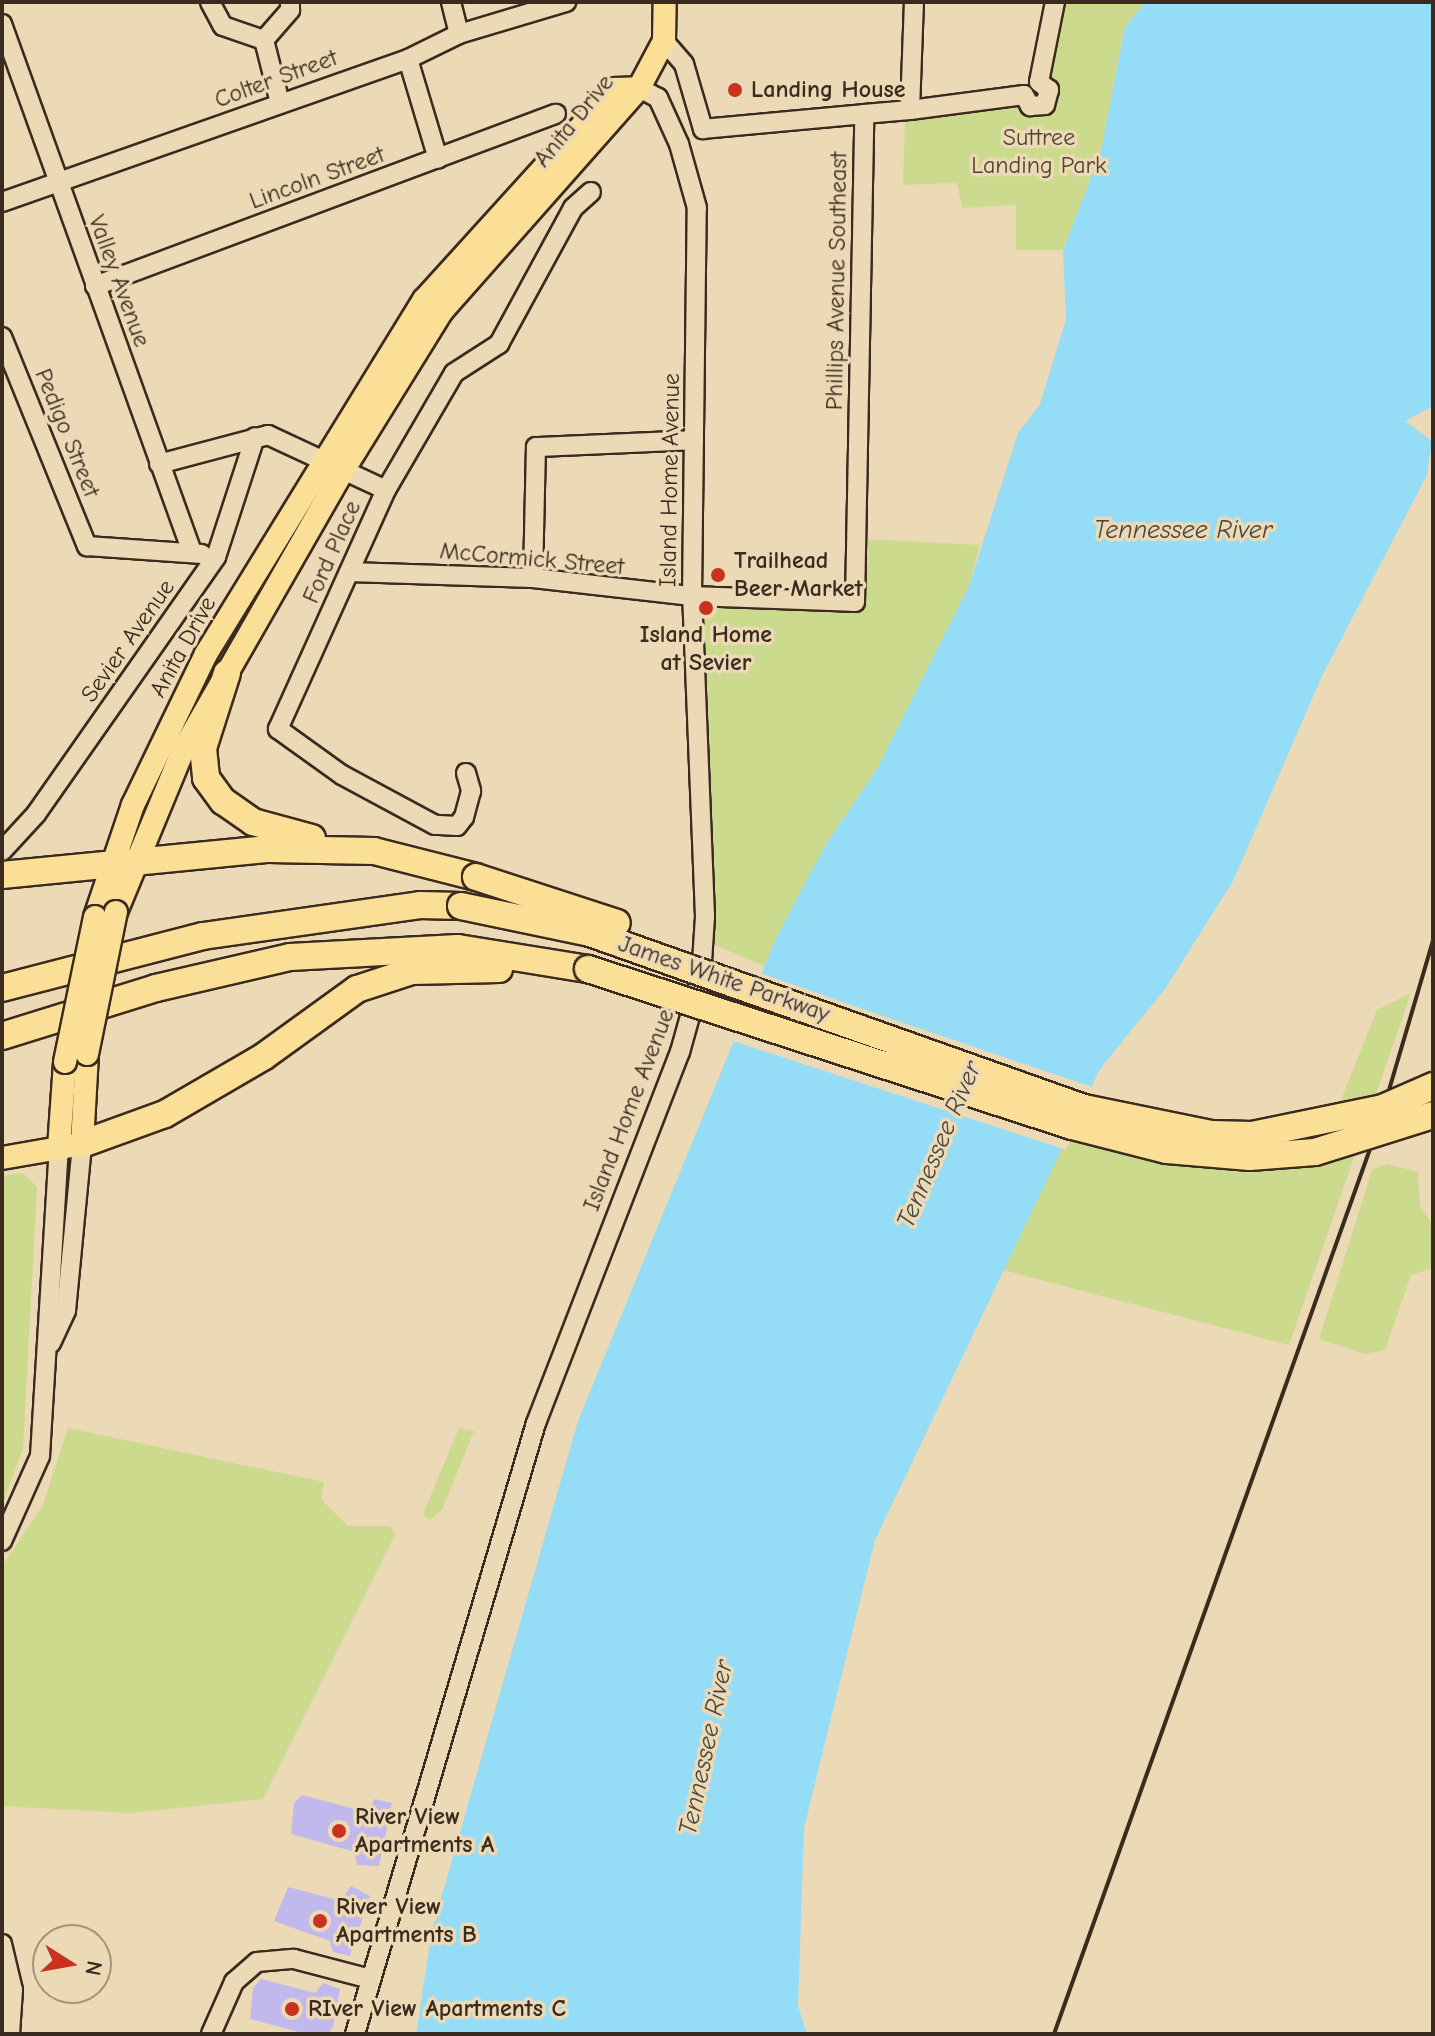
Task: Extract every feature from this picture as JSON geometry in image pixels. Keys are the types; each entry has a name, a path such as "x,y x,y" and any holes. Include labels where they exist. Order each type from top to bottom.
{"highway":[{"path":"227,673 203,748 206,778 223,801 282,832 476,877 619,924 769,993"},
{"path":"2,875 254,849 374,851"},
{"name":"James White Parkway","path":"2,988 203,936 420,905 461,906 590,933 769,993 1084,1108 1212,1134 1252,1135 1368,1111 1433,1086"},
{"path":"2,1036 156,988 290,957 457,958"},
{"path":"70,1146 165,1114 263,1057 357,989 457,958"},
{"name":"James White Parkway","path":"457,958 550,974 588,969 1072,1126 1167,1150 1250,1157 1315,1152 1433,1115"}],"main road":[{"path":"639,88 664,41 665,2"},
{"name":"Anita Drive","path":"122,862 227,673 334,464 424,300 615,89 639,88"},
{"name":"Anita Drive","path":"70,1146 76,1058 106,914 162,738 206,654 334,464"},
{"path":"2,1158 70,1146"}],"street":[{"path":"210,2 223,26 264,40"},
{"path":"264,40 290,10 290,2"},
{"path":"451,2 459,34"},
{"name":"Colter Street","path":"2,202 408,59 459,34 566,2"},
{"path":"910,110 914,2"},
{"path":"664,41 684,64 703,129 910,110 1024,95 1030,106 1045,105 1049,90 1039,82 1055,2"},
{"name":"Valley Avenue","path":"2,24 8,54 59,183 192,552"},
{"path":"264,40 280,103"},
{"path":"408,59 438,159"},
{"name":"Island Home Avenue","path":"355,2034 536,1423 697,1000 705,916 692,596 697,208 658,98 639,88"},
{"name":"Lincoln Street","path":"95,286 556,114"},
{"name":"Phillips Avenue Southeast","path":"855,602 864,114"},
{"name":"Ford Place","path":"466,773 471,791 464,817 457,826 435,825 342,775 278,729 386,490 454,373 499,344 573,208 591,192"},
{"name":"Pedigo Street","path":"3,341 87,546 192,552"},
{"path":"159,464 255,437 279,436 386,490"},
{"name":"Sevier Avenue","path":"2,851 36,814 216,557 255,437"},
{"path":"533,578 536,447 694,440"},
{"path":"192,552 216,557"},
{"name":"McCormick Street","path":"349,572 533,578 692,596 855,602"},
{"name":"Anita Drive","path":"2,1541 40,1456 51,1343 66,1311 70,1146"},
{"path":"2,1944 13,1990 10,2034"},
{"path":"211,2034 234,1982 257,1962 288,1958 370,1979"}],"green space":[{"name":"Suttree Landing Park","path":"1055,2 1145,2 1125,27 1101,151 1063,250 1016,250 1016,205 962,208 957,183 903,185 905,123 910,110 1034,82"},
{"path":"864,539 980,545 969,586 932,663 877,769 826,844 764,966 715,945 702,605 860,607"},
{"path":"1411,993 1289,1345 1003,1270 1067,1137 1163,1162 1248,1173 1316,1162 1377,1010"},
{"path":"1387,1164 1418,1172 1420,1205 1433,1226 1433,1268 1411,1275 1385,1350 1365,1354 1319,1339 1372,1170"},
{"path":"23,1173 37,1187 23,1448 2,1506 2,1176"},
{"path":"68,1428 324,1482 321,1499 348,1526 390,1526 395,1535 263,1799 129,1813 2,1806 2,1566 43,1505"},
{"path":"459,1428 474,1431 442,1510 429,1520 423,1514"}],"water":[{"name":"Tennessee River","path":"1145,2 1433,2 1433,406 1405,421 1432,441 1427,475 1322,676 1233,881 1165,989 1100,1069 875,1540 804,1828 798,2006 807,2034 416,2034 432,1930 578,1421 776,938 826,844 877,769 969,586 1018,433 1040,404 1066,319 1063,250 1101,151 1125,27"}],"pier":[{"path":"757,972 1095,1088 1066,1150 730,1040"}],"building":[{"name":"River View Apartments A","path":"302,1795 366,1812 375,1799 392,1803 379,1866 357,1865 355,1852 291,1834 294,1803"},
{"name":"River View Apartments B","path":"351,1886 370,1896 350,1956 333,1952 330,1941 274,1921 288,1887 341,1901"},
{"name":"RIver View Apartments C","path":"261,1979 315,1993 323,1983 340,1989 333,2027 328,2034 306,2034 250,2019 253,1988"}],"railway":[{"path":"1054,2034 1379,1124 1433,940"}],"place":[{"name":"Landing House","path":"735,90"},
{"name":"Trailhead Beer Market","path":"718,575"},
{"name":"Island Home at Sevier","path":"706,608"},
{"name":"River View Apartments A","path":"339,1831"},
{"name":"River View Apartments B","path":"320,1921"},
{"name":"RIver View Apartments C","path":"292,2009"}]}
